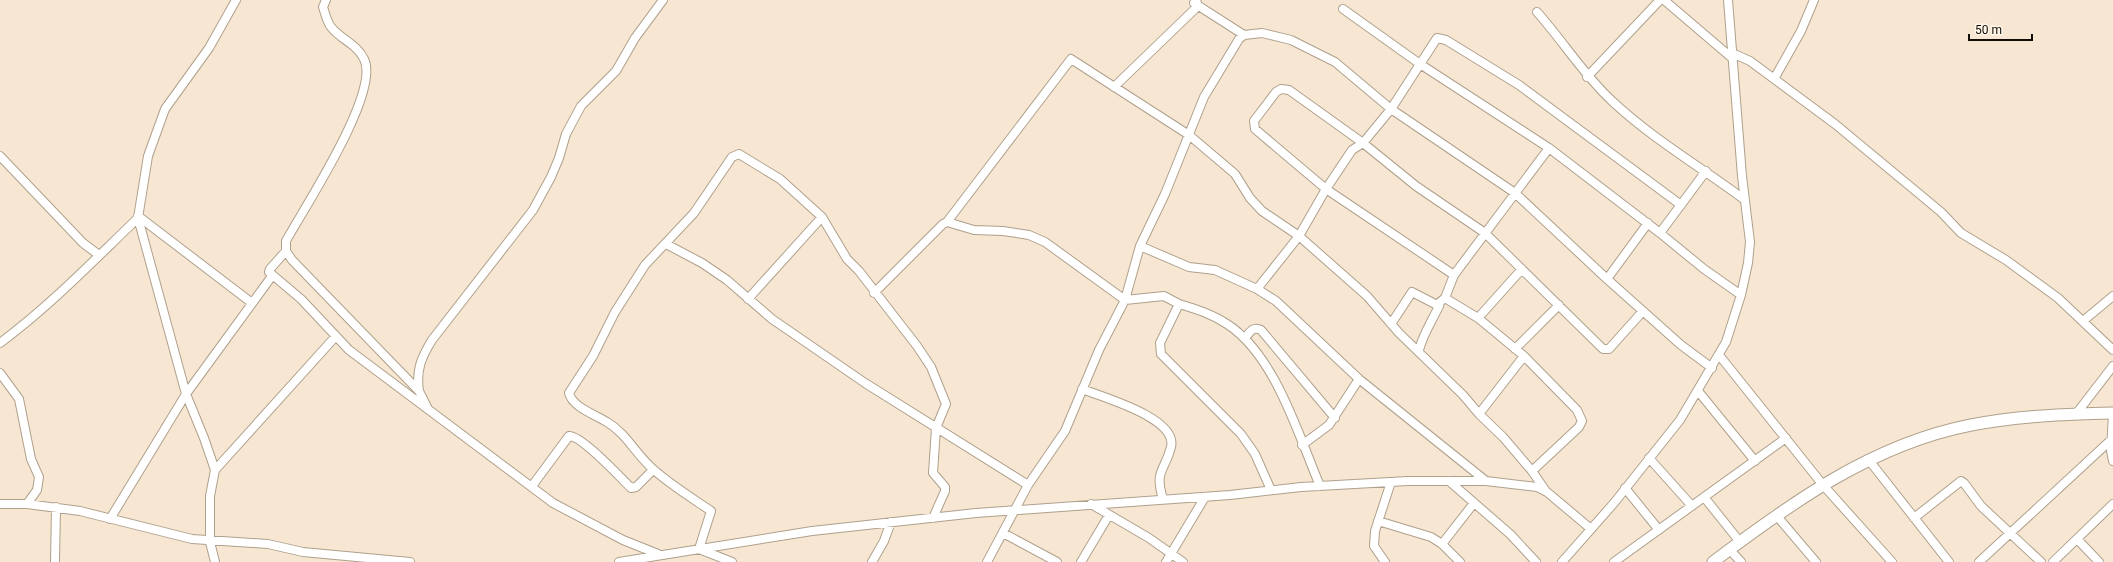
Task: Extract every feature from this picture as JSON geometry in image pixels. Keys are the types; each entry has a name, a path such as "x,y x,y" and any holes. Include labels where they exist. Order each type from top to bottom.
{"main road":[{"path":"1714,562 1776,515 1823,485 1868,459 1917,440 1970,425 2020,418 2113,413"}],"street":[{"path":"215,562 210,542 210,496 214,470 204,438 186,394 138,217 148,156 165,110 209,48 236,0"},
{"path":"326,0 323,7 331,27 350,43 364,58 366,65 362,99 345,139 286,241 286,250 292,260 419,391"},
{"path":"429,412 419,391 417,376 422,356 432,340 533,210 551,177 559,158 566,134 581,106 616,71 635,38 663,0"},
{"path":"1191,0 1244,35"},
{"path":"1588,77 1660,0"},
{"path":"1664,0 1732,55 1750,61 1835,124 1941,212 1961,233 2006,260 2058,298 2113,350"},
{"path":"1562,562 1625,488 1676,424 1719,356 1730,331 1742,295 1750,242 1728,0"},
{"path":"1774,79 1802,31 1814,0"},
{"path":"1114,87 1197,3"},
{"path":"1343,10 1420,64 1548,148 1648,223 1704,269 1742,295"},
{"path":"1537,12 1561,38 1588,77 1634,120 1745,200"},
{"path":"987,562 1028,485 1065,430 1099,350 1125,300 1140,246 1166,194 1204,97 1239,39 1244,35 1262,33 1291,40 1335,62 1391,109 1515,193 1607,279 1681,345 1712,368"},
{"path":"1257,288 1299,236 1326,189 1352,150 1363,143 1391,109 1437,38 1446,40 1519,85 1681,205"},
{"path":"874,293 943,224 947,222 1071,59 1189,135 1235,174 1250,198 1262,211 1299,236 1367,296 1408,342 1419,350 1463,395 1532,471 1547,492"},
{"path":"1454,275 1326,189 1255,129 1254,121 1276,92 1281,89 1289,90 1363,143 1416,186 1485,233 1604,349 1607,350 1643,310"},
{"path":"1419,350 1422,336 1429,327 1439,306 1445,298 1454,275 1548,148"},
{"path":"699,549 711,511 653,470 622,433 609,423 578,405 570,398 569,393 593,356 615,312 645,265 694,213 735,154 743,156 780,179 822,217 847,260 859,271 874,293 917,346 938,382 946,404 936,428 933,473 945,487 946,491 933,518"},
{"path":"0,156 83,243 99,255"},
{"path":"1660,233 1706,172"},
{"path":"0,343 19,329 138,217"},
{"path":"138,217 252,303"},
{"path":"748,299 822,217"},
{"path":"947,222 974,230 1003,231 1029,235 1045,242 1125,300 1164,296 1179,304 1206,312 1227,324 1245,338 1253,347 1271,374 1320,486"},
{"path":"1607,279 1648,223"},
{"path":"666,244 714,271 772,319 865,383 1028,485"},
{"path":"1140,246 1189,267 1215,270 1257,288 1276,301 1359,379 1486,481"},
{"path":"286,250 270,269 272,276 300,299 349,350 429,412 532,486 552,503 623,540 659,555"},
{"path":"1478,318 1522,269"},
{"path":"110,519 186,394 272,276"},
{"path":"1391,324 1412,292 1439,306"},
{"path":"2083,321 2113,296"},
{"path":"1445,298 1478,318 1524,356 1577,410 1582,421 1579,427 1532,471"},
{"path":"1179,304 1160,343 1161,354 1241,434 1255,454 1271,490"},
{"path":"1515,349 1559,305"},
{"path":"1245,338 1252,329 1257,328 1261,330 1335,418"},
{"path":"214,470 336,336"},
{"path":"1479,414 1524,356"},
{"path":"1719,356 1823,485 1892,562"},
{"path":"2076,414 2113,366"},
{"path":"0,373 19,399 31,459 39,477 37,490 27,504"},
{"path":"1302,445 1329,425 1335,418 1359,379"},
{"path":"1082,389 1146,414 1157,421 1170,435 1172,446 1159,476 1159,486 1162,499"},
{"path":"1698,391 1755,460"},
{"path":"2113,413 2111,440 2113,461"},
{"path":"532,486 569,436 577,439 598,456 631,488 636,488 653,470"},
{"path":"1614,562 1786,438"},
{"path":"1979,562 2111,440"},
{"path":"1649,458 1692,506"},
{"path":"1868,459 1949,562"},
{"path":"1449,481 1510,534 1536,562"},
{"path":"619,562 812,531 891,522 1090,504 1144,502 1162,499 1205,497 1320,486 1391,482 1486,481 1520,483 1537,487 1547,492 1591,529"},
{"path":"1914,518 1961,481 1981,506 2041,562"},
{"path":"1385,562 1380,557 1374,546 1375,532 1391,482"},
{"path":"1625,488 1659,530"},
{"path":"1166,562 1205,497"},
{"path":"1704,497 1740,542"},
{"path":"1442,544 1474,503"},
{"path":"0,504 27,504 56,507 210,542 268,544 303,552 410,562"},
{"path":"1090,504 1171,553 1183,562"},
{"path":"2053,562 2078,540 2113,504"},
{"path":"55,562 56,507"},
{"path":"1081,562 1109,515"},
{"path":"1776,515 1816,562"},
{"path":"1378,521 1432,537 1442,544 1460,562"},
{"path":"872,562 884,541 891,522"},
{"path":"1003,533 1056,562"},
{"path":"2078,540 2099,562"},
{"path":"699,549 728,562"},
{"path":"699,549 732,562"},
{"path":"1730,550 1741,562"},
{"path":"327,562 333,555"}]}
